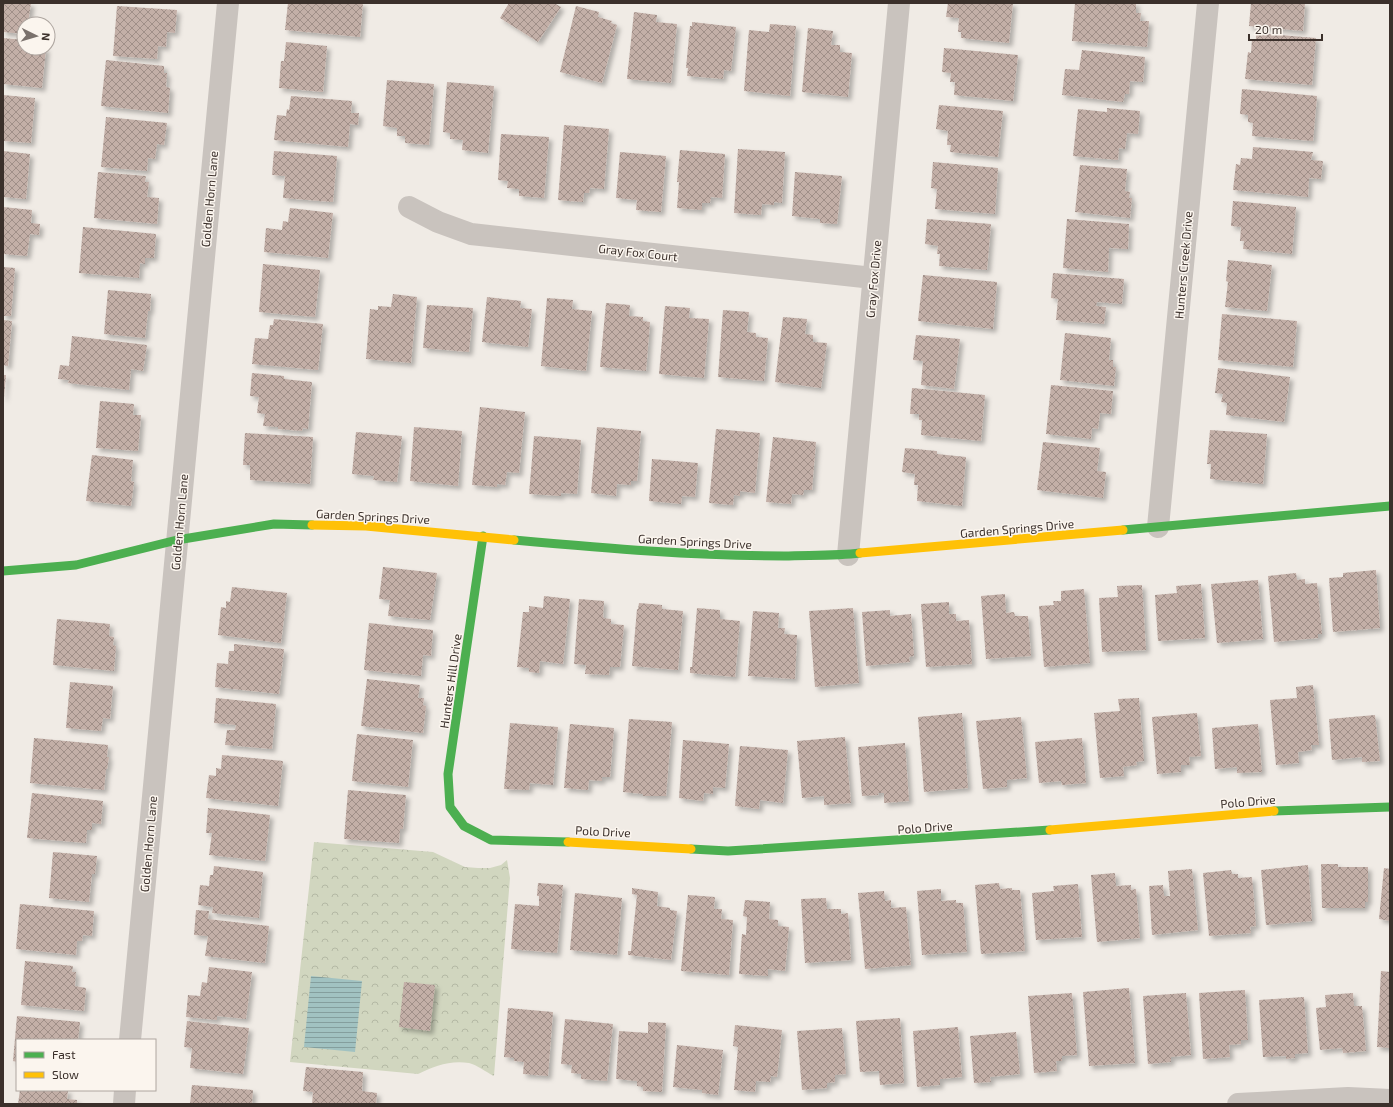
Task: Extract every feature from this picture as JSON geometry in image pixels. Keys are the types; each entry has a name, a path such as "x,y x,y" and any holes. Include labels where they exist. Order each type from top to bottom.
{"street":[{"name":"Golden Horn Lane","path":"130,1039 228,3"},
{"name":"Gray Fox Drive","path":"848,555 899,3"},
{"name":"Hunters Creek Drive","path":"1158,527 1208,3"},
{"name":"Gray Fox Court","path":"409,207 438,222 471,234 873,278"},
{"name":"Garden Springs Drive","path":"3,571 76,565 177,540 274,524 366,526 622,550 735,556 848,555 1390,506"},
{"name":"Hunters Hill Drive","path":"464,826 450,807 448,774 483,536"},
{"name":"Polo Drive","path":"464,826 491,840 604,842 728,851 1033,832 1270,811 1390,807"},
{"path":"124,1104 125,1091"},
{"path":"1238,1104 1348,1098 1390,1100"}],"green space":[{"path":"314,842 433,852 465,867 490,868 501,865 507,860 510,878 494,1076 472,1064 462,1062 442,1064 418,1074 290,1062"}],"water":[{"path":"311,976 362,981 355,1052 304,1047"}],"building":[{"path":"3,3 31,3 29,16 16,16 16,33 3,32"},
{"path":"288,3 363,3 360,37 285,30"},
{"path":"509,3 554,3 561,7 538,42 500,18"},
{"path":"948,3 1013,3 1009,43 961,38 961,32 958,32 959,18 946,17"},
{"path":"1075,3 1136,3 1136,13 1141,13 1140,21 1149,21 1147,47 1072,41"},
{"path":"1251,3 1305,3 1303,31 1249,26"},
{"path":"117,6 177,10 175,33 167,32 166,47 158,46 157,59 113,56"},
{"path":"576,6 599,12 598,17 612,21 611,23 617,25 602,83 560,72"},
{"path":"634,12 657,15 656,22 677,24 671,83 627,79"},
{"path":"692,22 736,27 731,71 724,70 723,79 687,76 688,68 686,68 690,26 692,26"},
{"path":"770,24 796,26 790,96 744,91 749,30 769,32"},
{"path":"808,28 833,31 831,45 840,45 840,52 852,53 848,97 802,92"},
{"path":"1256,33 1316,38 1312,85 1245,79 1248,52 1251,53 1252,39 1256,39"},
{"path":"3,38 16,39 16,56 45,56 42,88 3,84"},
{"path":"286,42 327,46 323,92 279,88 281,61 284,61"},
{"path":"944,48 1018,55 1013,101 954,95 955,82 950,82 951,73 942,72"},
{"path":"1082,50 1145,57 1143,82 1130,81 1129,94 1125,94 1123,102 1062,95 1065,69 1079,70"},
{"path":"106,60 164,66 164,73 167,73 166,87 170,88 168,113 101,106"},
{"path":"387,80 434,84 429,145 405,143 405,136 397,136 397,128 383,126"},
{"path":"447,82 494,86 488,153 462,150 463,140 450,139 450,133 443,132"},
{"path":"1242,89 1317,96 1313,141 1252,136 1253,123 1248,122 1248,115 1240,114"},
{"path":"3,95 35,98 31,143 3,141"},
{"path":"291,96 352,101 351,113 359,113 358,125 350,124 348,147 274,140 277,115 286,116 287,109 289,110"},
{"path":"939,105 1003,111 998,157 950,152 951,145 947,145 948,131 936,129"},
{"path":"1107,108 1140,111 1138,134 1127,133 1125,149 1119,148 1118,160 1073,156 1078,109 1107,112"},
{"path":"106,117 167,123 164,145 157,144 155,159 148,158 147,171 101,167"},
{"path":"564,125 609,129 604,189 590,188 589,193 584,193 583,202 558,200"},
{"path":"501,134 549,137 544,198 519,196 519,189 507,188 508,181 498,180"},
{"path":"1253,147 1313,152 1311,160 1323,161 1321,179 1309,178 1308,197 1233,190 1236,164 1240,165 1241,158 1252,159"},
{"path":"738,149 785,152 782,203 774,202 774,205 762,204 761,215 734,213"},
{"path":"680,150 725,154 722,198 711,197 710,203 702,203 702,210 677,208 679,182 677,182"},
{"path":"3,151 30,154 26,199 3,197"},
{"path":"274,151 337,156 333,202 283,198 285,176 272,175"},
{"path":"620,152 666,156 661,212 636,210 637,200 616,198"},
{"path":"933,162 998,168 995,214 935,209 937,189 931,188"},
{"path":"1080,165 1127,169 1125,191 1130,192 1129,198 1132,198 1130,218 1075,212"},
{"path":"98,172 146,176 145,182 149,182 147,197 159,198 157,224 94,218"},
{"path":"795,172 842,176 837,224 820,223 820,219 792,216"},
{"path":"1233,201 1296,207 1292,254 1243,249 1244,241 1240,241 1241,227 1231,226"},
{"path":"3,207 32,210 31,223 40,224 39,235 30,234 27,256 3,254"},
{"path":"290,208 333,213 328,258 264,252 266,228 282,230 283,221 288,222"},
{"path":"927,219 991,224 987,270 939,266 940,254 937,254 938,246 925,244"},
{"path":"1067,219 1129,224 1128,249 1109,248 1108,272 1063,268"},
{"path":"83,227 156,234 154,258 145,258 145,264 140,263 139,278 79,273"},
{"path":"1228,260 1272,265 1267,311 1225,307 1228,282 1226,281"},
{"path":"263,264 320,270 315,317 259,312"},
{"path":"3,267 15,268 11,316 3,316"},
{"path":"1053,273 1124,279 1122,304 1097,302 1096,306 1106,307 1104,324 1056,320 1058,299 1051,298"},
{"path":"923,275 997,282 993,329 918,321"},
{"path":"108,290 151,294 150,311 148,311 145,338 104,334"},
{"path":"393,294 417,297 411,363 366,359 370,309 378,310 378,306 391,307"},
{"path":"487,297 521,301 520,308 532,309 528,347 482,342"},
{"path":"547,298 573,300 572,309 592,311 586,371 541,366"},
{"path":"606,303 630,305 629,316 643,317 643,321 650,322 646,371 600,367"},
{"path":"427,305 473,308 469,352 423,348"},
{"path":"665,306 690,308 689,318 709,319 704,378 659,374"},
{"path":"723,310 749,312 747,332 756,333 756,337 768,338 764,381 718,377"},
{"path":"1222,314 1297,321 1293,367 1218,360"},
{"path":"783,317 807,319 805,334 813,335 813,342 827,343 821,388 775,382"},
{"path":"274,319 323,324 318,370 252,364 255,338 268,339 270,325 273,325"},
{"path":"3,320 12,321 8,366 3,365"},
{"path":"1065,333 1111,338 1109,360 1113,360 1113,367 1116,367 1114,386 1060,380"},
{"path":"916,335 960,339 954,389 921,385 923,361 913,360"},
{"path":"72,336 147,345 143,371 131,369 129,390 68,383 69,380 58,379 60,365 69,366"},
{"path":"1218,368 1290,377 1284,422 1226,415 1227,403 1221,402 1223,394 1215,393"},
{"path":"252,373 284,376 284,379 312,382 308,429 303,428 302,431 263,426 265,414 257,413 259,397 250,396"},
{"path":"3,375 6,375 4,398 3,398"},
{"path":"1051,385 1113,391 1111,414 1100,413 1098,429 1092,428 1091,439 1046,434"},
{"path":"912,388 985,395 981,441 921,435 922,420 919,420 919,414 910,414"},
{"path":"100,401 134,404 133,415 141,415 138,451 96,448"},
{"path":"480,407 525,412 519,473 507,472 505,485 497,484 497,487 472,485"},
{"path":"414,427 462,431 458,486 410,481"},
{"path":"597,427 641,431 637,481 631,481 631,485 617,484 616,496 591,493"},
{"path":"716,429 760,433 755,493 740,491 740,496 734,495 733,505 709,503"},
{"path":"1210,430 1267,434 1263,484 1210,479 1211,464 1207,464"},
{"path":"356,432 402,436 397,482 373,480 374,476 352,474"},
{"path":"245,433 313,437 310,484 250,480 250,465 243,465"},
{"path":"534,436 581,440 577,494 561,493 561,496 529,494"},
{"path":"773,437 816,442 812,490 804,490 803,495 792,494 791,504 766,502"},
{"path":"1043,442 1100,448 1097,471 1106,472 1103,498 1037,490"},
{"path":"905,448 937,451 937,454 966,457 962,506 917,501 918,485 914,485 915,474 902,472"},
{"path":"92,455 133,460 131,481 134,482 131,506 86,501"},
{"path":"652,459 698,463 695,497 682,496 681,504 649,501"},
{"path":"383,567 437,573 430,620 388,616 390,600 379,599"},
{"path":"1376,570 1380,628 1333,632 1329,578 1343,577 1343,573"},
{"path":"1296,573 1297,580 1305,579 1305,584 1317,583 1322,634 1318,634 1318,638 1274,642 1268,576"},
{"path":"1258,580 1263,639 1217,643 1211,584"},
{"path":"1201,584 1205,638 1158,641 1155,595 1177,593 1176,586"},
{"path":"1142,585 1146,650 1102,652 1099,598 1118,597 1117,586"},
{"path":"232,587 287,593 281,643 218,635 221,607 226,608 226,601 230,602"},
{"path":"1084,589 1090,663 1044,667 1039,606 1054,605 1053,601 1061,601 1061,591"},
{"path":"1005,594 1006,613 1014,612 1015,616 1028,616 1031,656 986,659 981,596"},
{"path":"544,596 570,599 563,664 540,661 539,673 529,672 529,668 517,667 523,612 529,612 529,606 543,608"},
{"path":"579,599 604,601 603,618 611,619 611,624 624,625 620,667 610,667 609,675 585,674 586,665 574,664"},
{"path":"949,602 949,614 956,614 956,621 969,620 972,664 926,667 921,604"},
{"path":"639,603 662,605 662,609 683,611 678,670 632,666 637,609"},
{"path":"697,608 720,610 720,619 740,621 735,677 690,673 690,667 692,667"},
{"path":"853,608 859,683 815,687 809,611"},
{"path":"890,610 890,616 911,614 914,656 909,657 910,662 866,666 862,612"},
{"path":"753,611 779,613 778,628 785,628 784,634 797,635 795,679 748,676"},
{"path":"57,619 110,624 109,636 114,637 113,645 116,646 114,671 53,665"},
{"path":"369,623 433,630 431,656 423,655 421,676 364,670"},
{"path":"234,644 284,649 279,694 215,687 217,663 228,664 229,651 234,651"},
{"path":"367,679 420,685 418,698 424,698 423,705 426,706 423,733 361,726"},
{"path":"70,682 113,686 110,719 103,718 101,731 66,728"},
{"path":"1313,685 1319,745 1311,745 1312,750 1298,752 1299,763 1276,765 1270,700 1297,698 1296,687"},
{"path":"216,698 276,704 272,749 225,745 227,730 235,730 236,725 214,723"},
{"path":"1139,698 1144,761 1136,762 1137,765 1123,767 1124,776 1100,778 1094,713 1120,711 1118,699"},
{"path":"962,713 968,788 924,792 918,717"},
{"path":"1197,713 1201,756 1189,757 1190,765 1181,765 1181,772 1157,774 1152,717"},
{"path":"1375,715 1380,761 1362,762 1362,757 1332,760 1329,719"},
{"path":"1021,717 1027,778 1007,780 1007,787 983,789 976,721"},
{"path":"629,719 672,722 666,796 643,796 643,794 623,792"},
{"path":"510,723 558,727 553,785 530,783 529,790 504,789"},
{"path":"570,724 614,728 610,777 602,777 602,781 589,780 588,790 564,788"},
{"path":"1258,724 1262,772 1237,773 1237,767 1215,769 1212,728"},
{"path":"357,734 413,740 408,787 352,781"},
{"path":"845,737 851,803 824,805 824,796 802,798 797,741"},
{"path":"34,738 108,745 107,757 109,757 104,790 30,783"},
{"path":"1082,738 1086,783 1062,785 1061,781 1039,783 1035,742"},
{"path":"683,740 729,744 725,788 713,787 713,794 704,793 703,801 679,798"},
{"path":"905,743 909,801 884,803 884,793 878,793 879,795 862,796 858,747"},
{"path":"740,746 788,750 783,803 760,800 759,809 735,806"},
{"path":"222,755 283,761 278,806 206,798 209,775 216,776 216,768 221,769"},
{"path":"348,790 406,795 403,829 400,829 399,843 344,839"},
{"path":"32,793 103,801 101,824 92,823 92,830 87,830 86,843 27,838"},
{"path":"208,808 270,815 265,861 209,855 212,833 206,833"},
{"path":"53,852 97,856 95,874 92,874 89,902 49,898"},
{"path":"1321,864 1338,864 1338,867 1368,867 1368,902 1365,902 1365,908 1322,908"},
{"path":"1308,865 1312,921 1266,925 1261,870"},
{"path":"214,866 263,872 259,918 212,913 213,907 198,905 200,885 209,886 210,875 213,875"},
{"path":"1384,868 1390,869 1390,921 1379,919"},
{"path":"1192,869 1198,930 1152,935 1149,886 1163,885 1164,896 1170,896 1168,871"},
{"path":"1231,870 1232,874 1238,874 1238,878 1252,877 1256,926 1250,927 1251,933 1209,936 1203,873"},
{"path":"1115,873 1116,886 1131,885 1131,890 1136,889 1140,938 1097,942 1091,875"},
{"path":"538,883 563,885 557,953 511,949 515,904 539,906 539,896 537,896"},
{"path":"999,883 1000,889 1012,888 1012,890 1020,890 1025,951 981,954 975,885"},
{"path":"1078,884 1082,937 1036,940 1032,893 1054,891 1053,886"},
{"path":"632,888 658,892 657,906 670,908 670,910 677,911 671,960 628,955 628,951 631,951 637,895 632,894"},
{"path":"941,889 941,901 956,900 956,903 963,903 967,952 922,955 917,891"},
{"path":"884,891 885,901 891,900 891,908 906,907 911,965 865,969 858,893"},
{"path":"575,893 622,898 617,955 570,950"},
{"path":"688,895 715,897 714,909 722,909 721,919 733,920 729,975 681,971"},
{"path":"826,898 827,909 841,909 841,914 848,913 851,960 805,963 801,899"},
{"path":"745,900 770,902 769,919 778,920 778,926 789,927 785,971 768,969 768,976 739,974 742,934 746,935 747,917 743,916"},
{"path":"20,904 94,911 92,936 83,935 82,941 77,941 76,955 16,949"},
{"path":"196,910 209,911 208,919 269,926 265,963 205,956 208,936 194,935"},
{"path":"25,961 73,966 72,972 76,972 75,986 86,988 84,1011 21,1005"},
{"path":"209,967 252,972 246,1019 217,1016 217,1020 186,1017 188,995 200,996 202,982 207,983"},
{"path":"1381,971 1390,972 1390,1048 1377,1047"},
{"path":"404,982 435,985 430,1031 399,1027"},
{"path":"1129,988 1135,1063 1089,1066 1083,992"},
{"path":"1245,990 1248,1040 1241,1040 1241,1044 1229,1045 1230,1057 1203,1059 1199,993"},
{"path":"1072,993 1077,1055 1062,1056 1062,1061 1056,1061 1057,1071 1034,1073 1028,996"},
{"path":"1186,993 1191,1055 1171,1057 1171,1062 1148,1064 1143,996"},
{"path":"1353,993 1354,1006 1362,1006 1366,1051 1343,1053 1342,1048 1320,1050 1316,1008 1326,1007 1325,995"},
{"path":"1304,997 1308,1053 1295,1054 1295,1058 1286,1059 1286,1056 1263,1057 1259,1000"},
{"path":"508,1008 553,1012 548,1076 523,1074 524,1062 514,1061 514,1058 504,1057"},
{"path":"17,1016 80,1022 78,1039 16,1039 16,1062 13,1061"},
{"path":"900,1018 904,1083 880,1085 879,1071 860,1072 856,1021"},
{"path":"565,1019 613,1024 607,1081 581,1079 581,1074 571,1073 572,1065 561,1064"},
{"path":"187,1021 249,1028 243,1074 190,1068 192,1048 184,1047"},
{"path":"648,1022 666,1023 662,1092 643,1091 643,1087 637,1086 637,1081 616,1079 619,1031 648,1033"},
{"path":"735,1025 782,1030 777,1077 771,1076 770,1082 756,1081 755,1092 734,1090 738,1047 733,1046"},
{"path":"958,1027 962,1077 940,1079 940,1085 917,1087 913,1031"},
{"path":"842,1028 846,1074 835,1075 835,1082 827,1083 827,1088 802,1090 797,1031"},
{"path":"1016,1032 1020,1074 990,1077 991,1082 974,1083 970,1036"},
{"path":"677,1045 723,1050 718,1095 702,1093 702,1090 673,1087"},
{"path":"306,1067 363,1072 362,1091 377,1093 376,1104 312,1104 313,1092 303,1091"},
{"path":"192,1085 253,1090 252,1104 190,1104"},
{"path":"20,1091 68,1091 67,1099 77,1100 77,1104 18,1104"}],"traffic: fast":[{"path":"1123,530 1390,506"},
{"path":"3,571 76,565 177,540 274,524 312,525"},
{"path":"483,536 448,774 450,807 464,826 491,840 568,842"},
{"path":"514,540 615,549 716,555 784,556 860,553"},
{"path":"1274,811 1390,807"},
{"path":"691,849 728,851 1050,830"}],"traffic: slow":[{"path":"312,525 366,526 514,540"},
{"path":"860,553 1123,530"},
{"path":"1050,830 1274,811"},
{"path":"568,842 691,849"}]}
